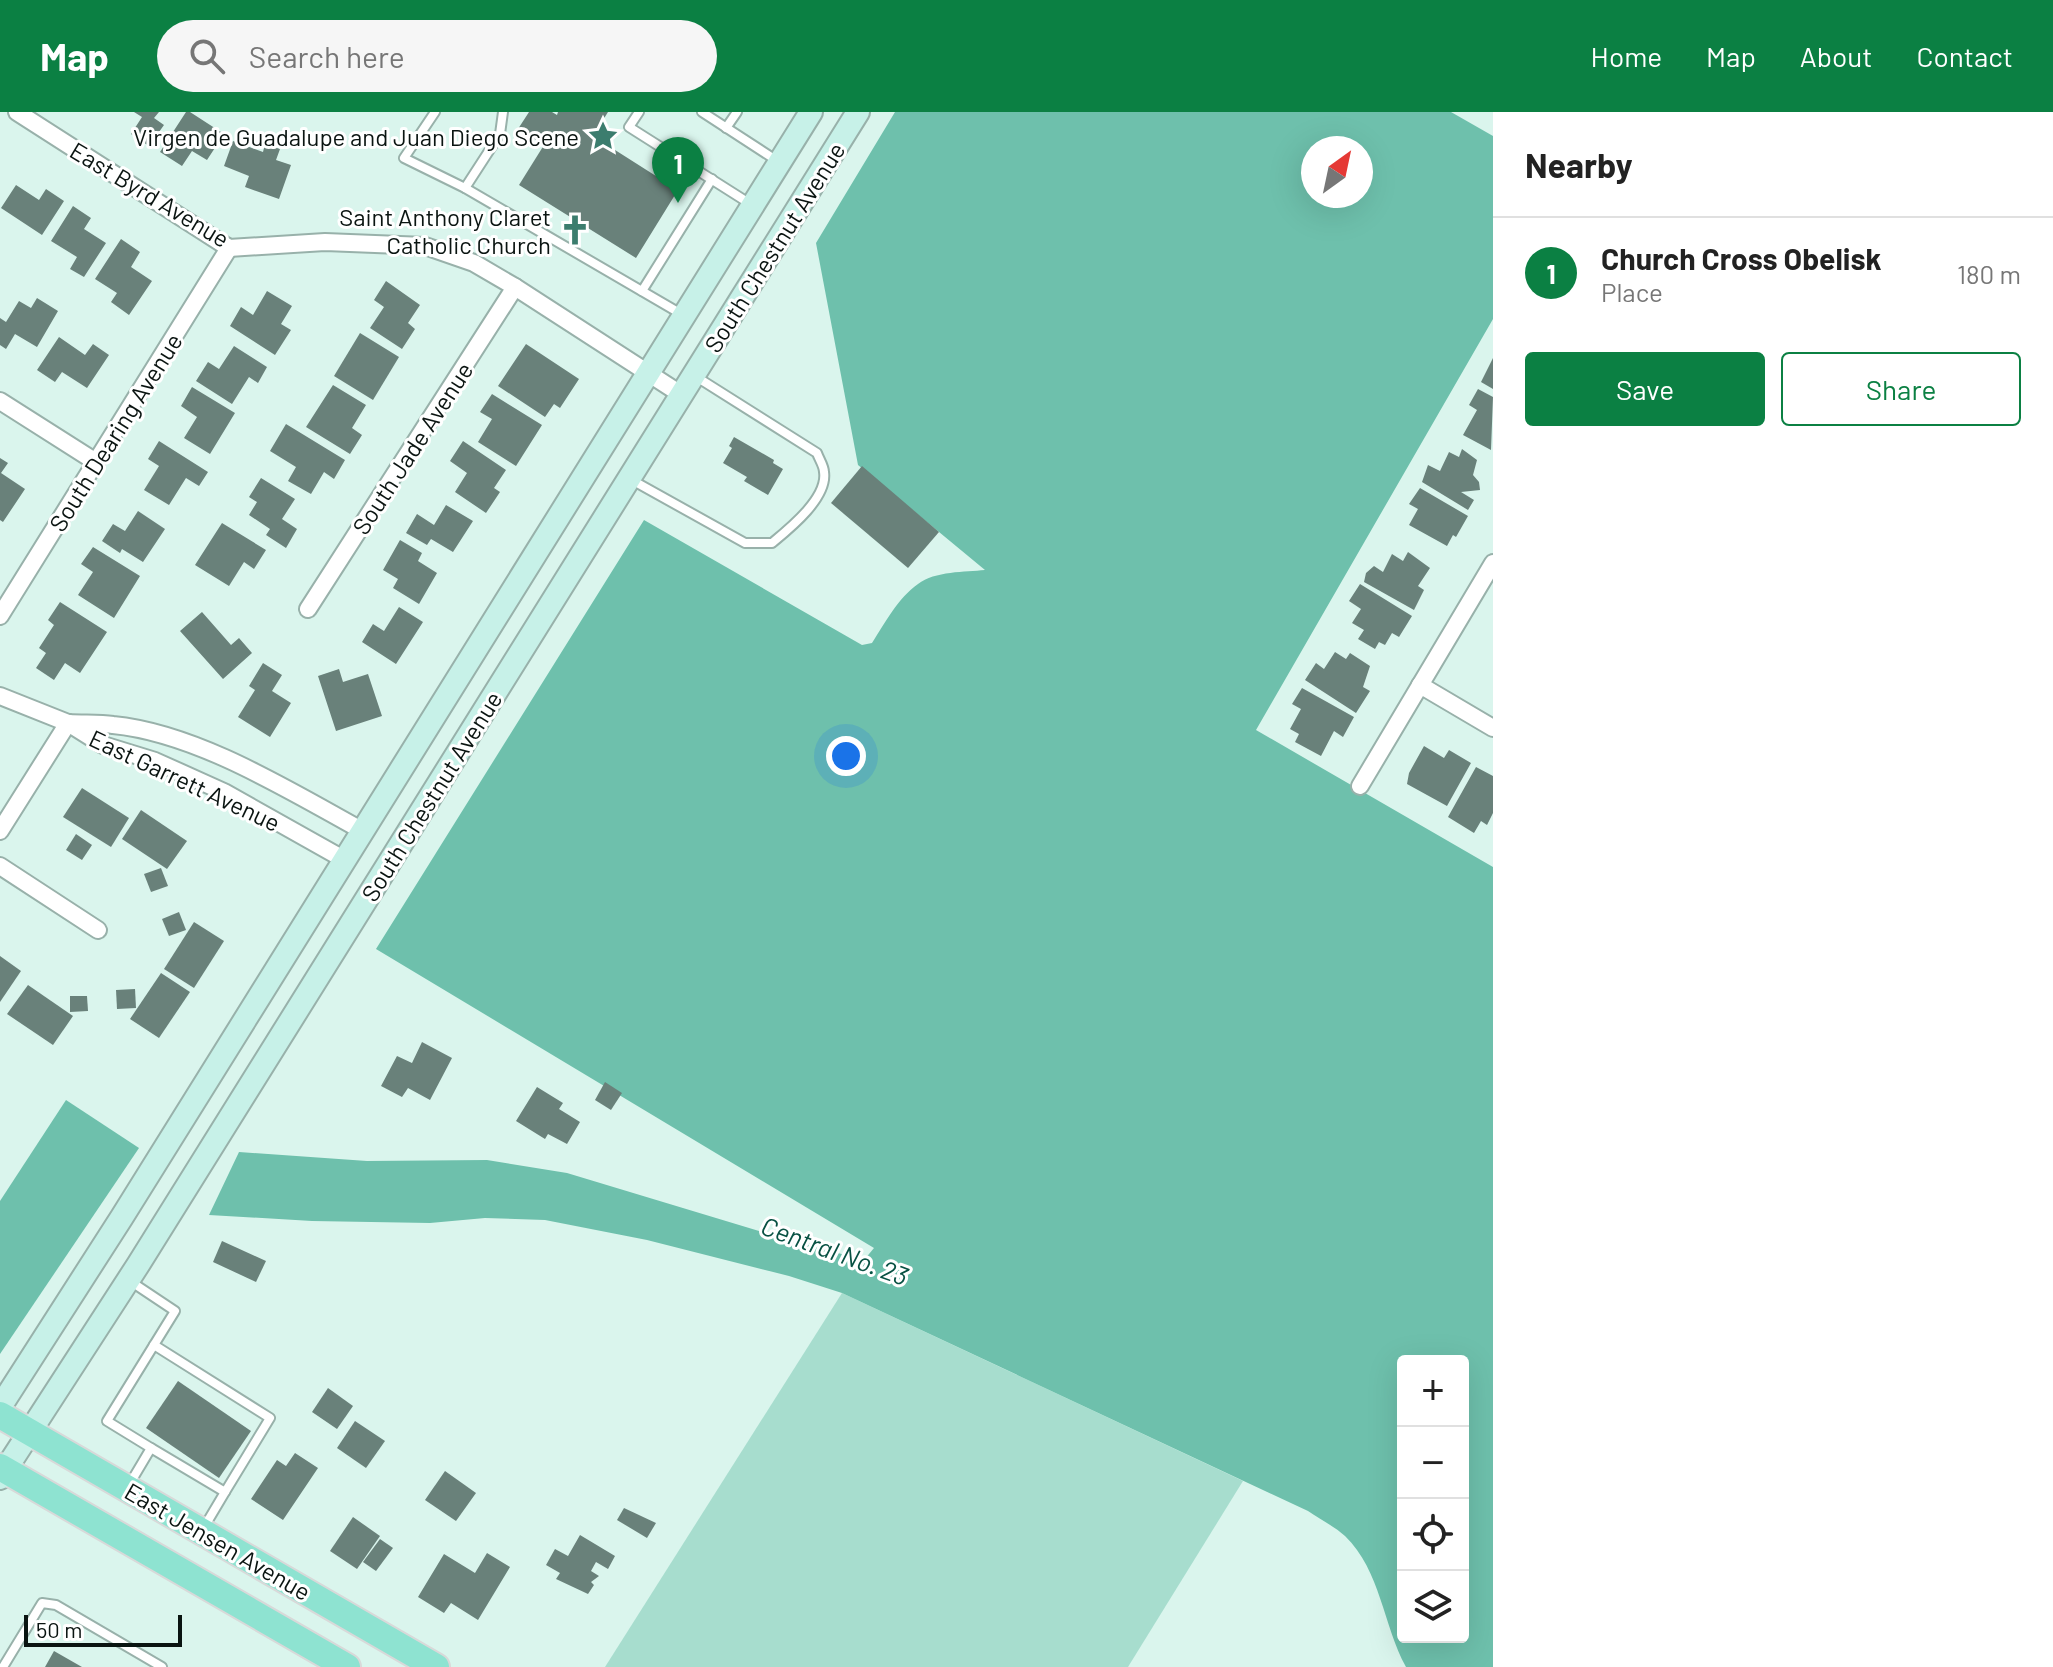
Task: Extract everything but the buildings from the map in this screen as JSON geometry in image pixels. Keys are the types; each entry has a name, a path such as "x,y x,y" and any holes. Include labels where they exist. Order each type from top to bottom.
{"main road":[{"name":"South Chestnut Avenue","path":"0,1407 811,112"},
{"name":"South Chestnut Avenue","path":"2,1472 128,1280 858,112"},
{"name":"East Jensen Avenue","path":"0,1415 436,1667"},
{"name":"East Jensen Avenue","path":"2,1472 347,1667"}],"street":[{"name":"East Byrd Avenue","path":"17,112 229,248 325,242 425,246 474,263 649,374 688,385"},
{"name":"South Dearing Avenue","path":"0,616 229,248"},
{"name":"South Jade Avenue","path":"308,609 515,287"},
{"path":"0,401 96,462"},
{"path":"1360,786 1493,563"},
{"path":"1420,685 1493,728"},
{"name":"East Garrett Avenue","path":"0,696 68,723 103,745 155,761 224,792 345,860"},
{"path":"0,831 68,723"},
{"name":"East Garrett Avenue","path":"68,723 115,725 192,746 252,770 363,831"},
{"path":"0,866 98,930"}],"lane":[{"path":"435,112 404,158 465,188 684,316"},
{"path":"465,188 500,134 503,112"},
{"path":"639,112 629,127 753,205"},
{"path":"702,112 780,162"},
{"path":"726,128 737,112"},
{"path":"642,291 712,179"},
{"path":"629,479 745,543 772,543 803,517 822,485 825,472 817,453 688,385"},
{"path":"128,1280 175,1311 107,1421 225,1492"},
{"path":"154,1345 270,1418 202,1532"},
{"path":"127,1489 151,1448"},
{"path":"3,1667 42,1603 56,1605 162,1667"}],"shaded area":[{"path":"895,112 1451,112 1493,136 1493,319 1256,730 1493,867 1493,1667 1406,1667 1366,1565 1345,1536 1332,1526 1308,1511 842,1293 789,1276 647,1240 545,1220 485,1218 430,1223 209,1215 239,1152 367,1161 487,1160 567,1173 864,1260 874,1248 376,949 644,520 862,645 872,643 898,604 925,580 950,573 985,570 858,465 816,243"},
{"path":"66,1100 139,1148 0,1354 0,1201"},
{"path":"842,1293 1243,1481 1128,1667 605,1667"}],"place":[{"name":"Virgen de Guadalupe and Juan Diego Scene","path":"603,136"},
{"name":"Church Cross Obelisk","path":"678,203"},
{"name":"Saint Anthony Claret Catholic Church","path":"575,230"}],"water label":[{"name":"Central No. 23","path":"835,1250"}]}
